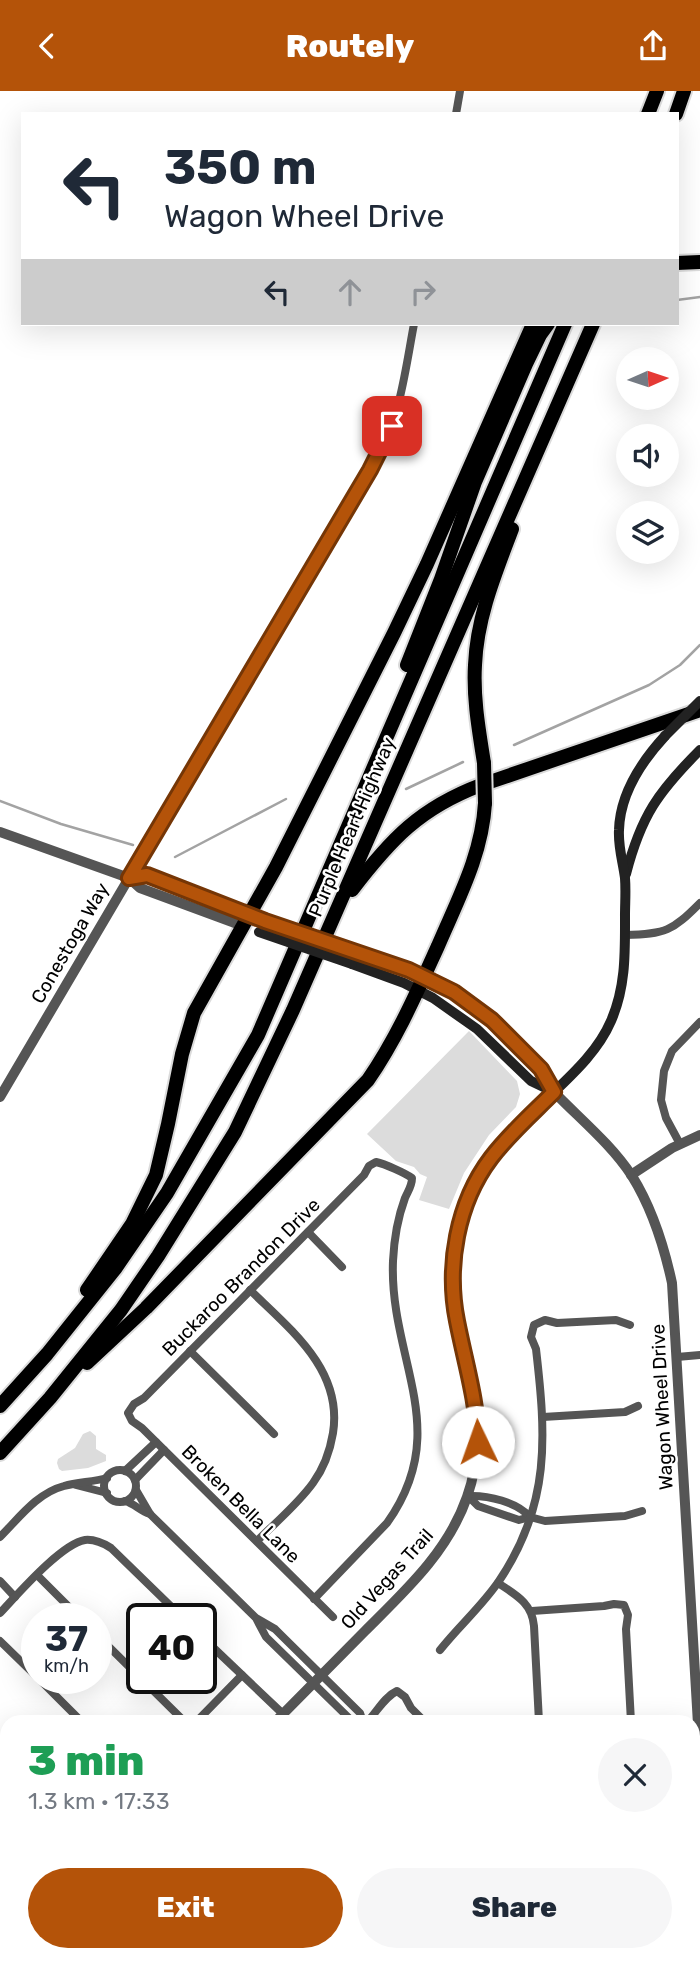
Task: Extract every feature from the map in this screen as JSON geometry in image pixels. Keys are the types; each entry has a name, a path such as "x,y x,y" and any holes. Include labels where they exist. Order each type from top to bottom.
{"highway":[{"path":"651,112 659,91"},
{"path":"677,112 684,91"},
{"path":"679,263 700,262"},
{"path":"0,1400 90,1286 132,1224 156,1175 182,1053 194,1013 247,921 394,633 532,326"},
{"path":"341,842 441,579 472,489 526,364 547,326"},
{"name":"Purple Heart Highway","path":"0,1406 47,1354 115,1269 167,1193 258,1035 564,326"},
{"path":"50,1398 146,1308 354,1096 381,1062 422,984 471,872 481,833 485,803 484,763 474,666 481,615 593,326"},
{"name":"Purple Heart Highway","path":"0,1453 50,1398 121,1310 158,1256 234,1132 267,1066 339,906 593,326"},
{"path":"339,906 391,841 421,815 447,799 700,710"}],"main road":[{"path":"554,1092 602,1038 622,987 625,967 625,879 619,830 622,811 633,781 641,766 665,736 700,701"},
{"path":"625,879 636,838 653,804 661,791 700,750"},
{"name":"Wagon Wheel Drive","path":"247,921 265,921 357,952 422,984 464,999 492,1020 541,1069 554,1092"},
{"name":"Wagon Wheel Drive","path":"247,921 259,932 404,983 422,984 462,1016 531,1081 554,1092"}],"street":[{"path":"456,112 460,91"},
{"name":"Conestoga Way","path":"0,1097 382,449 397,410 414,326"},
{"path":"0,832 129,878 139,888 247,921"},
{"path":"129,878 147,875 247,921"},
{"path":"625,935 666,931 677,925 700,902"},
{"path":"680,1144 666,1118 661,1100 664,1071 672,1051 700,1022"},
{"name":"Wagon Wheel Drive","path":"554,1092 606,1144 631,1175 653,1220 672,1283 695,1579 699,1715"},
{"name":"Old Vegas Trail","path":"282,1715 430,1563 458,1522 468,1496 476,1460 478,1421 454,1300 453,1265 457,1236 473,1189 489,1160 554,1092"},
{"path":"631,1175 680,1144 700,1135"},
{"name":"Buckaroo Brandon Drive","path":"128,1413 364,1175 369,1166 376,1162 386,1164 394,1171 405,1173 412,1178 397,1231 393,1262 396,1318 418,1421 417,1457 408,1488 392,1516 314,1598"},
{"path":"308,1232 342,1267"},
{"path":"250,1290 303,1342 317,1360 330,1387 334,1414 330,1449 314,1481 257,1541"},
{"path":"440,1650 498,1583 520,1544 530,1517 541,1474 543,1445 536,1349 531,1337 534,1325 545,1320 557,1323 616,1321 630,1325"},
{"path":"190,1352 274,1434"},
{"path":"677,1357 700,1355"},
{"path":"543,1417 625,1412 638,1406"},
{"name":"Broken Bella Lane","path":"128,1413 132,1421 332,1617"},
{"path":"125,1471 156,1442"},
{"path":"76,1485 107,1493 116,1501 125,1500 132,1496 135,1485 164,1450"},
{"path":"0,1537 38,1499 57,1488 107,1478 115,1471 130,1473 150,1514 256,1618 275,1629 347,1715"},
{"path":"107,1478 107,1493"},
{"path":"468,1496 478,1506 519,1520 530,1517 545,1521 625,1516 642,1511"},
{"path":"125,1500 150,1514"},
{"path":"0,1613 66,1547 86,1540 111,1548 168,1603"},
{"path":"37,1575 64,1603"},
{"path":"0,1581 15,1597"},
{"path":"498,1583 519,1597 532,1611 540,1715"},
{"path":"0,1599 7,1606"},
{"path":"532,1611 624,1605 628,1615 626,1629 631,1715"},
{"path":"0,1641 21,1662"},
{"path":"112,1650 178,1715"},
{"path":"217,1651 248,1679 277,1715"},
{"path":"203,1715 242,1675"},
{"path":"318,1679 361,1715"},
{"path":"372,1715 388,1696 397,1692 405,1697 418,1715"},
{"path":"53,1694 75,1715"}],"shaded area":[{"path":"469,1031 517,1081 520,1094 516,1107 489,1135 464,1173 449,1209 419,1200 427,1177 414,1167 396,1161 367,1134"},
{"path":"90,1431 96,1436 96,1449 106,1455 106,1461 88,1468 62,1471 59,1469 58,1459 75,1448 83,1434"}],"waterway":[{"path":"679,300 700,297"},
{"path":"514,745 649,685 680,665 700,645"},
{"path":"406,789 463,762"},
{"path":"175,857 286,799"},
{"path":"0,801 61,824 133,845"}],"route":[{"path":"392,426 370,470 129,878 147,875 265,921 425,977 454,992 492,1020 541,1069 554,1092 489,1160 467,1203 457,1236 453,1275 454,1300 475,1401 478,1442"}]}
